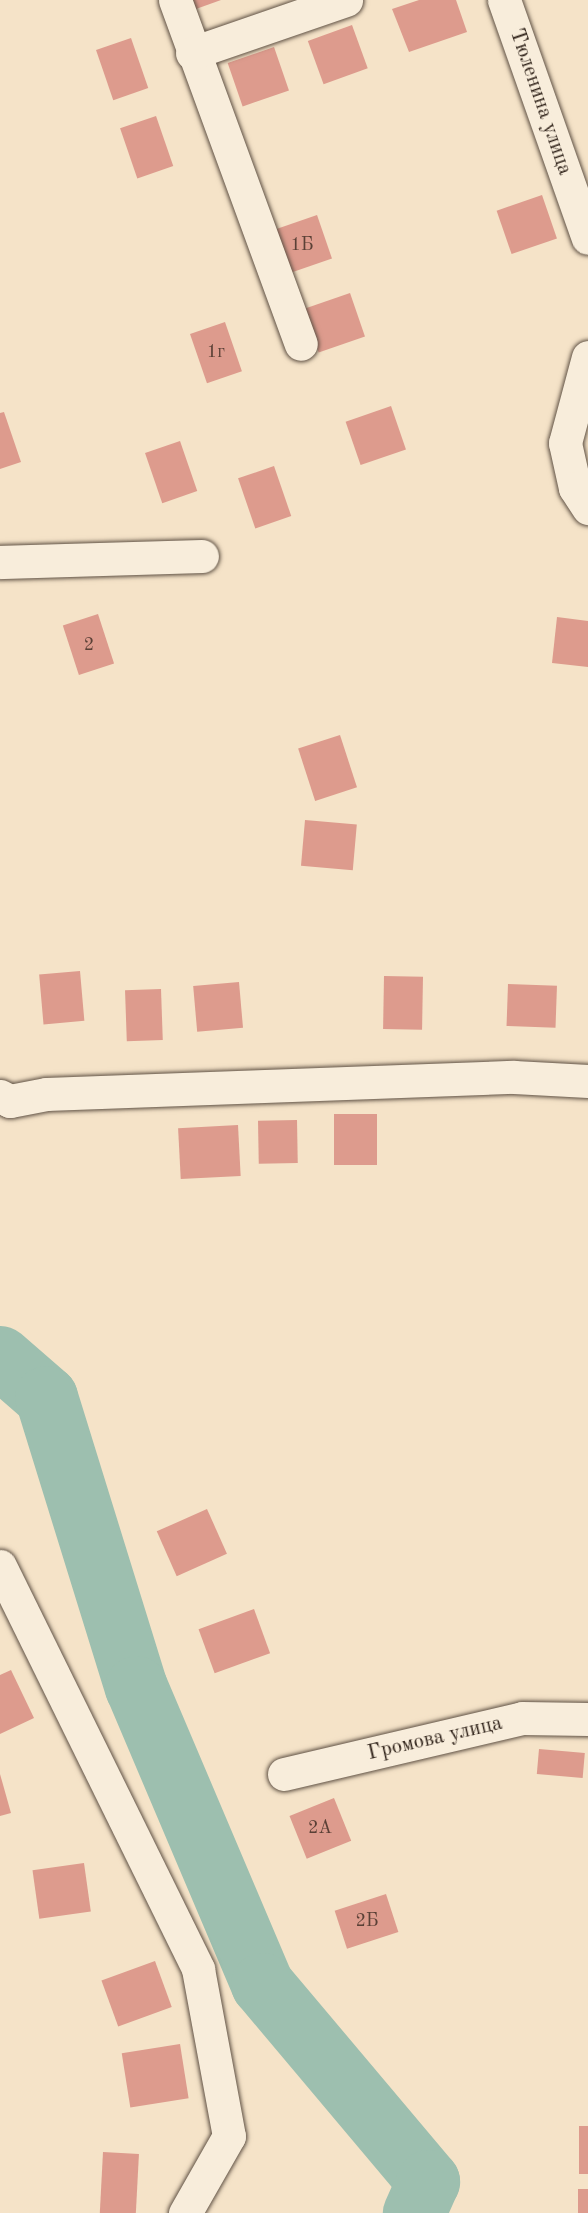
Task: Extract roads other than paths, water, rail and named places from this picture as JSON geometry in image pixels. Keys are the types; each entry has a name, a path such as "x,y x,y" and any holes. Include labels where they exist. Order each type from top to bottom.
{"street":[{"path":"175,0 192,53 301,344"},
{"path":"192,53 346,0"},
{"name":"Тюленина улица","path":"504,0 588,238"},
{"path":"588,357 565,443 575,488 588,508"},
{"path":"0,562 202,556"},
{"path":"0,1096 10,1101 46,1094 514,1077 588,1081"},
{"path":"0,1566 198,1968 229,2136 185,2213"},
{"name":"Громова улица","path":"284,1774 522,1718 588,1719"}],"waterway":[{"path":"0,1357 46,1397 136,1687 262,1984 428,2181 414,2213"}]}
